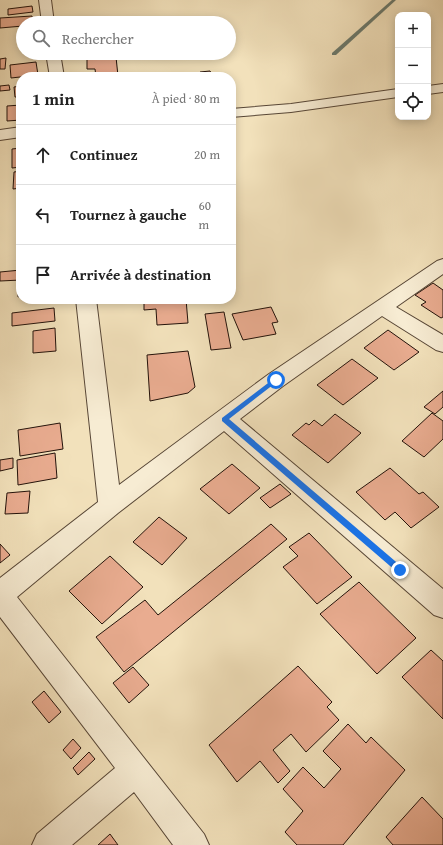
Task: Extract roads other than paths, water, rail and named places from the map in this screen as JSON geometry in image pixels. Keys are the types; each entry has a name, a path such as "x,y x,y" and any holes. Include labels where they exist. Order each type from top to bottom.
{"street":[{"path":"45,0 47,16"},
{"path":"54,60 56,72"},
{"path":"431,90 443,88"},
{"path":"236,113 291,108 395,93"},
{"path":"0,135 16,133"},
{"path":"193,845 0,595 110,506 276,380 443,265"},
{"path":"87,304 110,506"},
{"path":"382,307 443,345"},
{"path":"225,419 443,606"},
{"path":"48,845 136,770"}],"waterway":[{"path":"334,54 394,0"}]}
